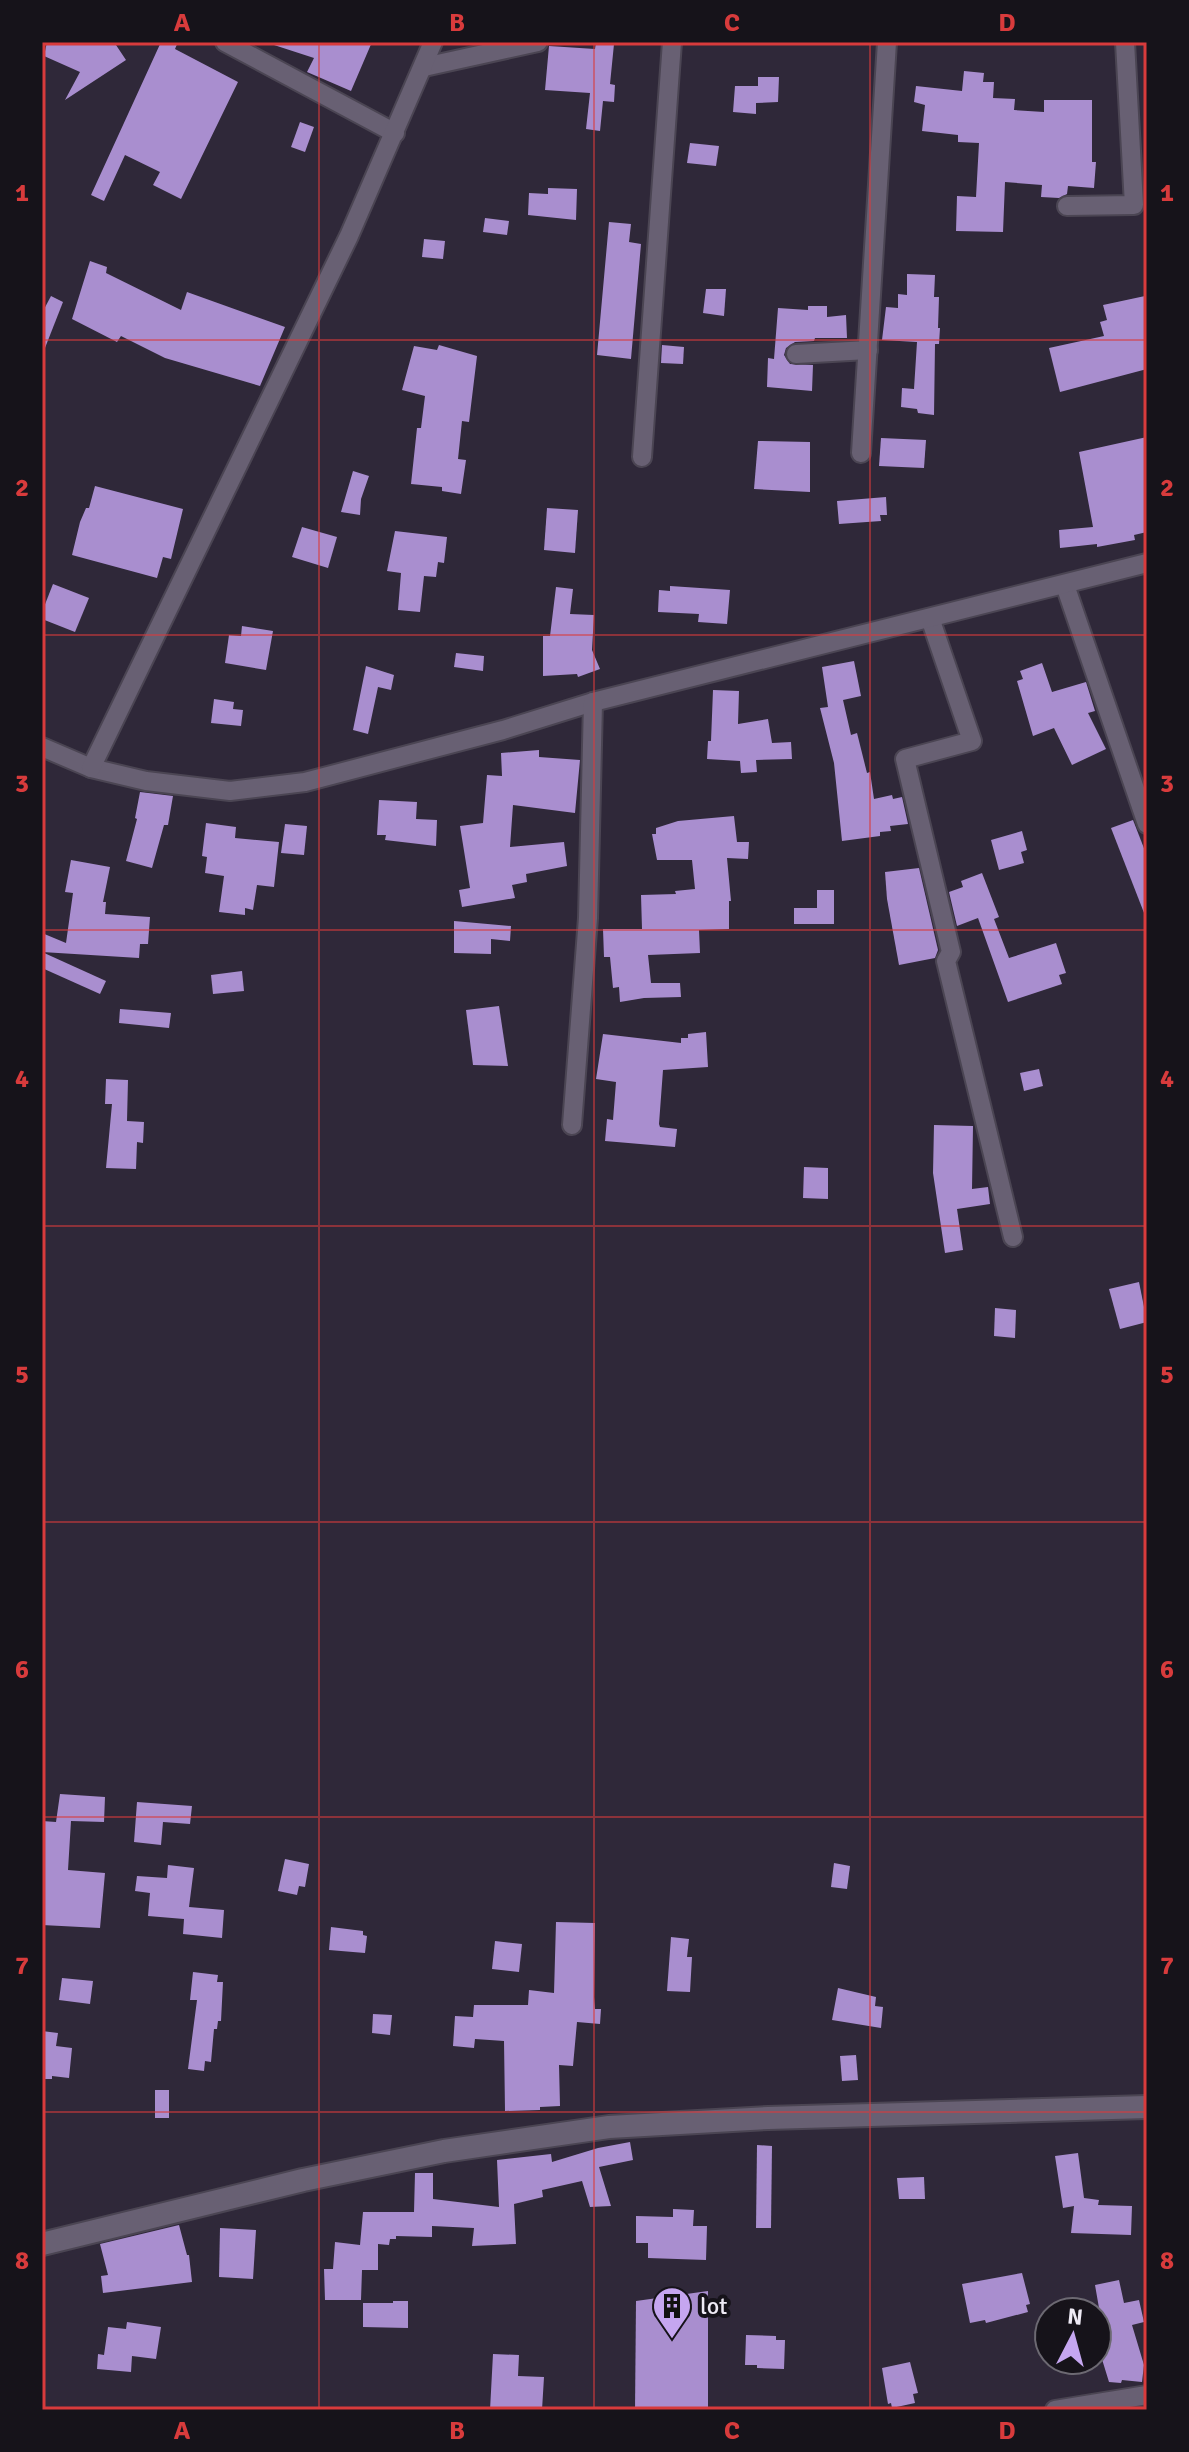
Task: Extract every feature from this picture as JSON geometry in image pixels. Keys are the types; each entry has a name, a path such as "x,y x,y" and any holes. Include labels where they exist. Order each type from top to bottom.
{"street":[{"path":"225,42 395,133"},
{"path":"91,768 349,236 433,42"},
{"path":"424,67 538,42"},
{"path":"642,457 672,42"},
{"path":"861,453 887,42"},
{"path":"1067,206 1134,205 1139,156 1125,42"},
{"path":"796,354 868,350"},
{"path":"42,747 91,768 146,781 230,791 305,782 503,730 593,702 1147,563"},
{"path":"1065,585 1147,824"},
{"path":"930,618 972,741 905,759 951,952 946,961 1013,1237"},
{"path":"572,1125 588,918 593,702"},
{"path":"42,2244 303,2180 428,2154 609,2127 768,2118 1147,2107"},
{"path":"1055,2410 1147,2395"}],"building":[{"path":"47,42 114,42 126,60 65,100 80,72 44,56"},
{"path":"161,42 178,42 175,49 238,82 181,199 153,185 160,172 125,155 104,201 91,195"},
{"path":"275,42 372,42 351,91 307,72 314,58 274,45"},
{"path":"596,42 614,44 610,84 615,85 614,102 603,101 600,131 586,129 590,93 545,90 549,46 595,49"},
{"path":"964,71 984,73 983,82 994,82 993,98 1015,99 1014,110 1044,112 1044,100 1092,100 1092,162 1096,162 1094,188 1068,186 1067,194 1059,198 1041,197 1042,185 1005,182 1003,232 956,231 957,196 976,197 979,143 958,142 958,135 922,131 925,105 914,102 916,86 962,91"},
{"path":"758,77 779,77 778,102 756,103 756,114 733,112 735,86 758,86"},
{"path":"300,122 314,127 305,152 291,147"},
{"path":"690,143 719,146 716,166 687,163"},
{"path":"548,188 577,189 576,220 528,215 529,193 548,194"},
{"path":"485,218 509,221 507,235 483,232"},
{"path":"609,222 631,224 629,242 641,244 631,359 597,355"},
{"path":"424,239 445,241 443,259 422,257"},
{"path":"90,261 107,267 106,273 181,310 187,292 285,327 260,386 165,358 121,336 117,342 72,319"},
{"path":"907,274 935,275 934,297 939,297 940,328 939,344 935,344 934,415 901,407 902,388 914,389 917,342 882,340 886,307 898,308 898,294 907,295"},
{"path":"706,289 726,289 724,316 703,313"},
{"path":"51,296 63,302 43,353 42,313"},
{"path":"1145,296 1147,369 1060,392 1049,348 1104,336 1100,322 1107,320 1103,305"},
{"path":"808,306 827,306 827,317 846,315 847,338 815,338 814,341 795,342 786,348 784,355 790,364 813,365 812,391 767,387 768,358 774,359 778,308 808,310"},
{"path":"439,345 477,356 469,422 462,421 458,459 466,460 461,494 442,491 442,487 411,484 417,428 421,428 425,396 402,390 414,346 437,350"},
{"path":"662,345 684,347 683,364 661,363"},
{"path":"1147,437 1147,532 1134,535 1135,540 1097,547 1097,544 1060,548 1059,530 1093,527 1079,452"},
{"path":"881,438 926,440 924,468 879,466"},
{"path":"758,441 810,442 810,492 754,489"},
{"path":"353,471 369,476 361,499 360,515 341,512"},
{"path":"95,486 183,509 171,559 163,557 157,578 72,555 80,522 86,508 89,508"},
{"path":"886,497 887,515 880,515 881,521 839,524 837,501"},
{"path":"547,508 578,510 575,553 544,550"},
{"path":"302,527 337,537 328,568 292,557"},
{"path":"395,531 447,537 444,563 438,562 436,577 424,576 420,612 398,610 401,573 387,571"},
{"path":"53,584 89,598 75,632 42,619"},
{"path":"670,586 730,590 727,624 698,622 699,614 658,612 659,590 670,591"},
{"path":"556,587 573,589 570,614 594,615 592,650 600,669 578,677 577,674 543,676 543,636 550,636"},
{"path":"242,626 273,631 266,670 225,663 229,635 241,636"},
{"path":"456,653 484,656 483,671 454,667"},
{"path":"854,661 861,696 843,700 851,735 857,733 867,773 870,772 874,799 892,795 893,799 902,797 908,824 890,826 891,831 880,832 880,836 842,841 834,763 820,708 828,707 822,667"},
{"path":"1042,663 1052,692 1086,682 1095,711 1088,713 1106,749 1072,765 1054,728 1033,736 1017,681 1023,679 1020,671"},
{"path":"366,666 394,675 391,690 378,687 368,734 353,730"},
{"path":"713,690 739,691 738,724 768,719 772,743 791,742 792,759 756,760 757,772 741,773 740,761 707,759 708,741 711,741"},
{"path":"214,699 234,702 233,709 243,710 241,726 211,723"},
{"path":"539,750 539,757 580,760 575,813 513,805 510,847 564,842 567,866 526,874 527,882 512,885 515,898 462,907 459,890 470,888 460,826 483,823 487,775 502,776 501,753"},
{"path":"140,792 173,796 168,825 164,825 152,868 126,861 137,819"},
{"path":"379,800 417,802 416,819 437,820 436,846 385,840 386,835 377,835"},
{"path":"734,816 737,842 749,842 748,859 727,858 731,901 729,929 699,930 700,953 648,955 651,983 680,983 681,997 620,1002 619,987 613,988 610,957 604,957 603,929 642,929 641,895 676,894 675,891 695,889 692,860 657,860 652,834 656,834 656,828 678,821"},
{"path":"1133,820 1147,856 1146,918 1111,828"},
{"path":"206,823 236,827 235,838 279,842 274,887 257,885 253,910 245,908 245,915 219,912 224,876 205,873 207,857 202,856"},
{"path":"285,824 307,826 304,855 281,853"},
{"path":"1022,831 1027,850 1021,852 1024,863 999,870 991,840"},
{"path":"71,860 110,867 103,902 106,902 105,914 150,917 148,944 140,944 139,958 42,952 42,933 66,943 73,893 65,892"},
{"path":"919,868 938,950 935,958 899,965 885,872"},
{"path":"982,873 999,917 994,919 1009,958 1056,943 1066,973 1059,975 1062,984 1008,1002 978,918 957,926 949,892 963,887 961,881"},
{"path":"817,890 834,890 834,924 794,924 794,908 817,908"},
{"path":"454,921 511,926 510,941 491,939 491,954 454,953"},
{"path":"42,952 106,981 100,994 42,968"},
{"path":"242,971 244,991 213,994 211,975"},
{"path":"499,1006 508,1066 473,1065 466,1010"},
{"path":"120,1009 171,1013 169,1028 119,1023"},
{"path":"706,1032 708,1067 663,1070 659,1124 660,1127 677,1129 675,1147 605,1141 607,1119 613,1120 616,1082 596,1079 603,1034 681,1043 681,1038 688,1038 688,1034"},
{"path":"1039,1069 1043,1086 1024,1091 1020,1073"},
{"path":"106,1079 128,1080 127,1121 144,1122 143,1143 137,1142 136,1169 106,1168 112,1104 105,1104"},
{"path":"934,1125 973,1126 972,1189 988,1187 990,1204 957,1209 963,1250 945,1253 933,1173"},
{"path":"804,1167 828,1168 828,1199 803,1198"},
{"path":"1139,1282 1147,1322 1120,1329 1109,1289"},
{"path":"995,1308 1016,1310 1015,1338 994,1336"},
{"path":"60,1794 105,1797 104,1822 71,1821 68,1870 105,1873 100,1928 42,1925 42,1821 56,1822"},
{"path":"137,1802 192,1806 190,1824 163,1822 161,1845 134,1842"},
{"path":"285,1859 309,1864 305,1887 299,1886 297,1895 278,1891"},
{"path":"834,1863 850,1866 847,1889 831,1887"},
{"path":"168,1865 194,1868 189,1907 224,1910 222,1938 183,1934 184,1919 148,1916 150,1893 135,1891 137,1876 167,1878"},
{"path":"556,1922 595,1923 594,1997 595,2009 601,2009 600,2024 577,2022 573,2066 559,2065 560,2106 505,2111 504,2041 475,2039 474,2048 453,2046 455,2016 473,2017 474,2005 528,2005 529,1990 554,1993"},
{"path":"331,1927 363,1931 363,1935 367,1936 365,1953 329,1950"},
{"path":"671,1937 689,1939 687,1957 692,1957 690,1992 667,1991"},
{"path":"495,1941 522,1944 519,1972 492,1969"},
{"path":"193,1972 218,1975 217,1982 223,1982 221,2021 214,2029 211,2062 205,2061 204,2071 188,2069 197,2000 190,2000"},
{"path":"62,1978 93,1981 90,2004 59,2000"},
{"path":"838,1988 876,1997 875,2006 883,2007 881,2028 832,2020"},
{"path":"373,2014 392,2015 390,2035 372,2033"},
{"path":"42,2031 58,2033 56,2046 72,2048 69,2078 52,2076 52,2079 42,2079"},
{"path":"856,2055 858,2080 842,2081 840,2056"},
{"path":"155,2090 169,2090 169,2118 155,2118"},
{"path":"630,2142 633,2160 599,2167 611,2206 590,2207 582,2181 542,2190 543,2197 514,2204 516,2244 472,2246 474,2228 432,2226 432,2237 396,2236 396,2239 390,2239 389,2245 378,2244 378,2270 362,2270 361,2300 325,2300 324,2269 333,2269 335,2242 360,2245 363,2212 414,2212 415,2173 433,2173 433,2199 499,2207 497,2160 551,2154 552,2162"},
{"path":"757,2145 772,2146 771,2228 756,2228"},
{"path":"1078,2153 1084,2198 1099,2200 1098,2205 1132,2206 1131,2235 1071,2233 1074,2206 1063,2208 1055,2156"},
{"path":"924,2177 925,2199 899,2199 897,2178"},
{"path":"673,2209 694,2210 693,2226 707,2226 706,2260 648,2258 648,2243 636,2243 636,2216 673,2217"},
{"path":"179,2225 189,2255 192,2282 103,2293 101,2276 108,2275 100,2244"},
{"path":"220,2228 256,2230 253,2279 219,2277"},
{"path":"1022,2273 1030,2304 1026,2305 1028,2312 986,2323 985,2320 970,2323 962,2284"},
{"path":"1119,2280 1124,2303 1139,2300 1144,2322 1132,2325 1144,2365 1142,2382 1109,2382 1107,2376 1113,2376 1113,2296 1097,2296 1095,2285"},
{"name":"lot","path":"708,2291 708,2410 635,2410 636,2301"},
{"path":"408,2301 408,2328 363,2327 363,2303"},
{"path":"127,2322 161,2327 156,2359 132,2356 131,2372 97,2369 98,2354 104,2355 108,2327 126,2329"},
{"path":"746,2335 776,2336 776,2340 785,2340 784,2369 745,2365"},
{"path":"493,2354 519,2355 518,2376 544,2377 542,2410 490,2410"},
{"path":"910,2362 918,2393 913,2394 915,2403 892,2408 891,2403 888,2404 882,2368"}],"place":[{"name":"lot","path":"672,2340"}]}
